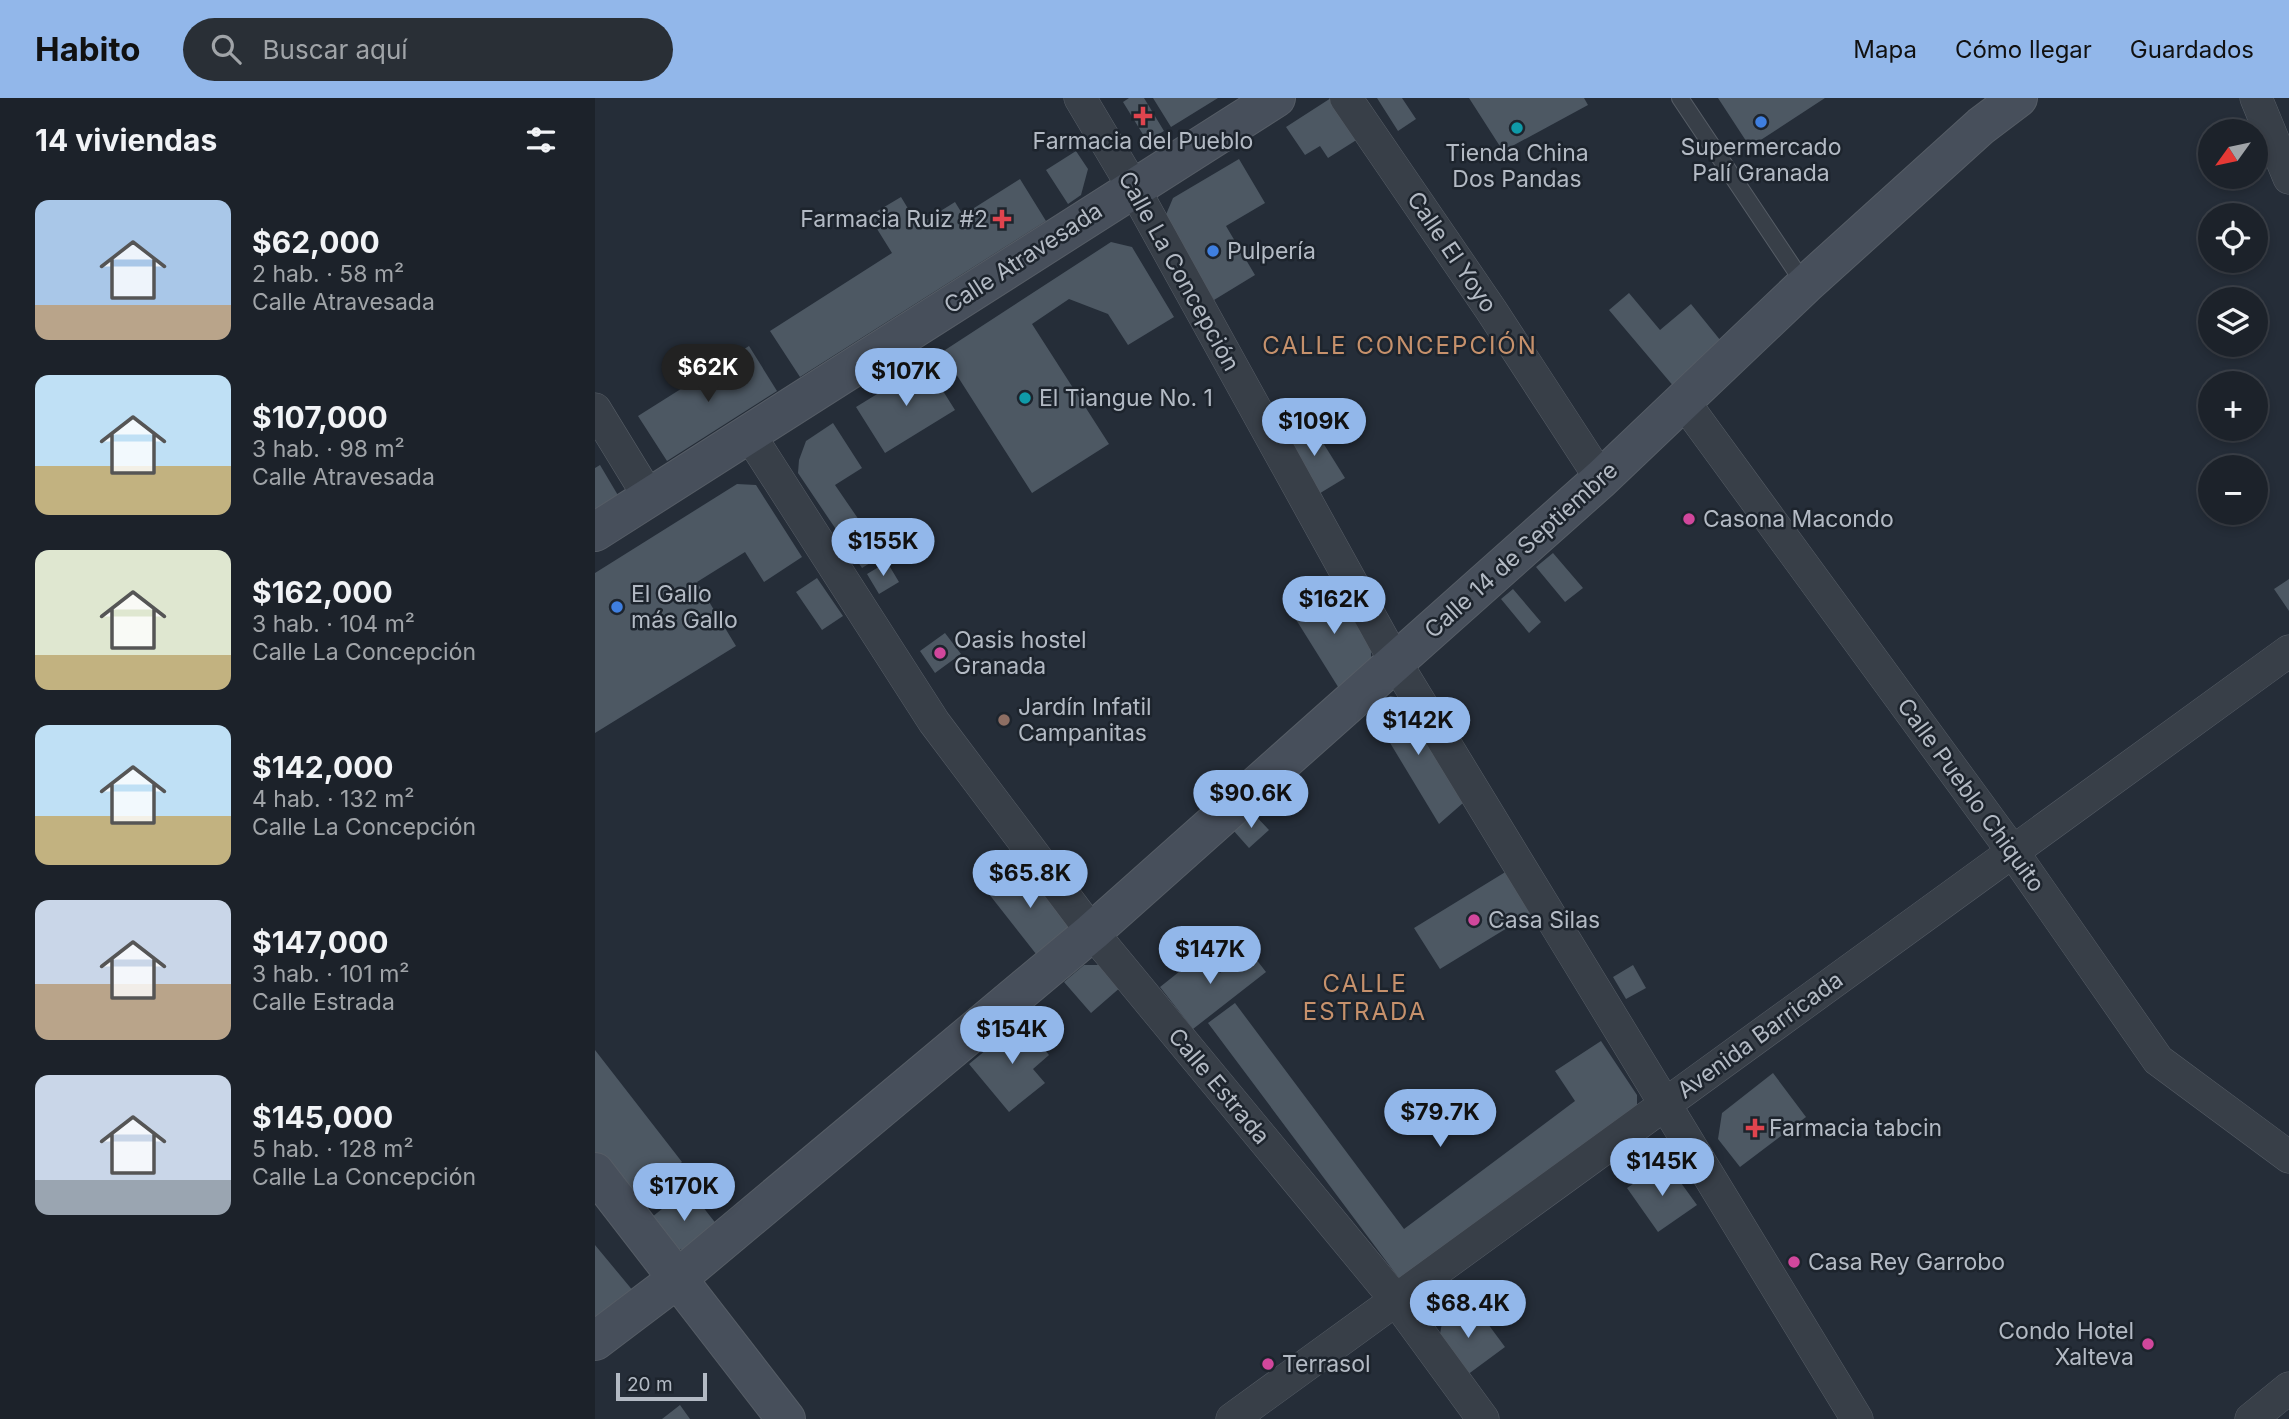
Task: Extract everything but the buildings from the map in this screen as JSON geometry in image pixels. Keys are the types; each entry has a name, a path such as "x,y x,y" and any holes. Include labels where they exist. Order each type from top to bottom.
{"street":[{"name":"Calle La Concepción","path":"1080,98 1133,187 1396,663 1857,1419"},
{"name":"Calle Atravesada","path":"595,532 1276,98"},
{"name":"Calle El Yoyo","path":"1346,98 1491,310 1601,479"},
{"name":"Calle 14 de Septiembre","path":"595,1342 677,1279 1092,932 1601,479 1805,285 1981,126 2018,98"},
{"path":"2256,98 2289,178"},
{"name":"Calle Pueblo Chiquito","path":"1684,402 2013,852 2158,1060 2289,1157"},
{"path":"595,409 649,498"},
{"name":"Calle Estrada","path":"749,434 934,722 1092,932 1396,1300 1483,1419"},
{"name":"Avenida Barricada","path":"1232,1419 2289,651"},
{"path":"595,1172 786,1419"},
{"path":"2251,1419 2289,1388"}],"lane":[{"path":"1680,98 1805,285"}],"place":[{"name":"Farmacia del Pueblo","path":"1143,116"},
{"name":"Supermercado Palí Granada","path":"1761,122"},
{"name":"Tienda China Dos Pandas","path":"1517,128"},
{"name":"Farmacia Ruiz #2","path":"1002,219"},
{"name":"Pulpería","path":"1213,251"},
{"name":"El Tiangue No. 1","path":"1025,398"},
{"name":"Casona Macondo","path":"1689,519"},
{"name":"El Gallo más Gallo","path":"617,607"},
{"name":"Oasis hostel Granada","path":"940,653"},
{"name":"Jardín Infatil Campanitas","path":"1004,720"},
{"name":"Casa Silas","path":"1474,920"},
{"name":"Farmacia tabcin","path":"1755,1128"},
{"name":"Casa Rey Garrobo","path":"1794,1262"},
{"name":"Condo Hotel Xalteva","path":"2148,1344"},
{"name":"Terrasol","path":"1268,1364"}],"district":[{"name":"CALLE CONCEPCIÓN","path":"1400,346"},
{"name":"CALLE ESTRADA","path":"1365,998"}]}
